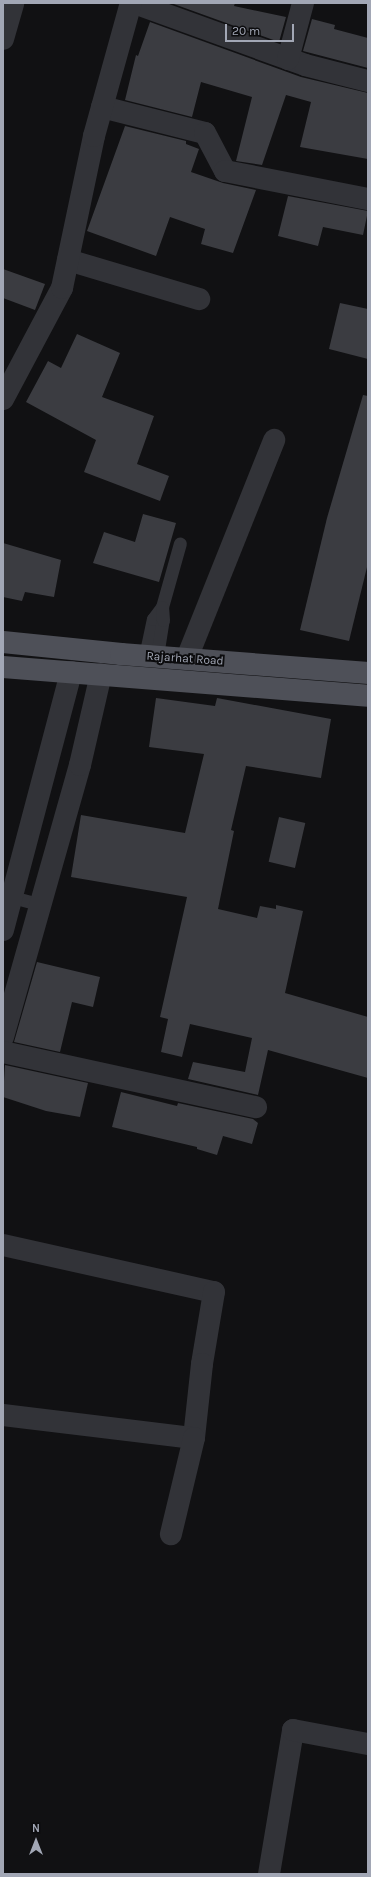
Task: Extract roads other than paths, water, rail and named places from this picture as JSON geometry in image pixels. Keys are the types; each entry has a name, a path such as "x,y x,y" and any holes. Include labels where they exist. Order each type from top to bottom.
{"main road":[{"name":"Rajarhat Road","path":"3,642 151,656 368,672"},
{"name":"Rajarhat Road","path":"3,667 368,696"}],"street":[{"path":"3,39 13,3"},
{"path":"3,399 62,288 102,107 131,3"},
{"path":"134,3 288,59 368,81"},
{"path":"288,59 303,3"},
{"path":"102,107 205,133 225,171 368,199"},
{"path":"68,260 199,299"},
{"path":"187,658 274,440"},
{"path":"3,930 8,896 70,672"},
{"path":"3,1037 42,905 80,764 101,674"},
{"path":"47,757 80,764"},
{"path":"3,1052 256,1108"},
{"path":"3,1245 214,1292 202,1364 194,1438 171,1534"},
{"path":"3,1415 194,1438"},
{"path":"269,1874 293,1730 368,1744"}],"lane":[{"path":"151,656 153,618 162,607 180,543"},
{"path":"8,896 42,905"}]}
